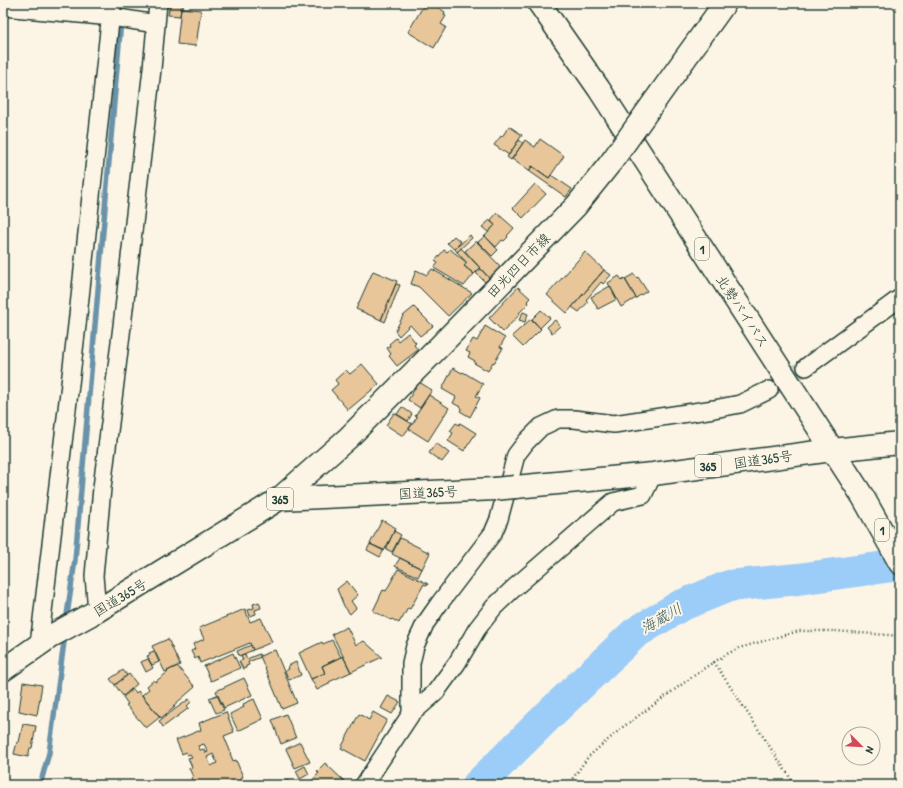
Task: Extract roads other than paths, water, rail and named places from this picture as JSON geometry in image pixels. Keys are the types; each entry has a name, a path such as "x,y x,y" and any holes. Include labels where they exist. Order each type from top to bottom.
{"main road":[{"name":"北勢バイパス","path":"539,3 599,89 863,497 900,563"},
{"name":"田光四日市線","path":"279,499 348,438 576,206 612,161 725,3"},
{"name":"国道365号","path":"3,670 46,640 97,611 279,499 505,488 653,474 832,450 900,443"}],"street":[{"path":"97,611 94,576 102,488 150,85 158,3"},
{"path":"3,7 111,12 133,21 156,24"},
{"path":"46,640 79,309 111,12"},
{"path":"806,367 900,298"},
{"path":"411,714 410,663 424,624 493,533 499,519 516,455 541,427 558,419 574,419 614,424 740,404 769,390"},
{"path":"364,785 411,714 435,693 457,663 477,629 494,607 613,502 643,495 653,474"}],"waterway":[{"path":"66,622 75,560 123,3"},
{"name":"海蔵川","path":"478,785 635,633 680,606 729,586 798,579 900,565"},
{"path":"40,785 49,753 65,635"}],"tunnel":[{"path":"769,390 806,367"}]}
